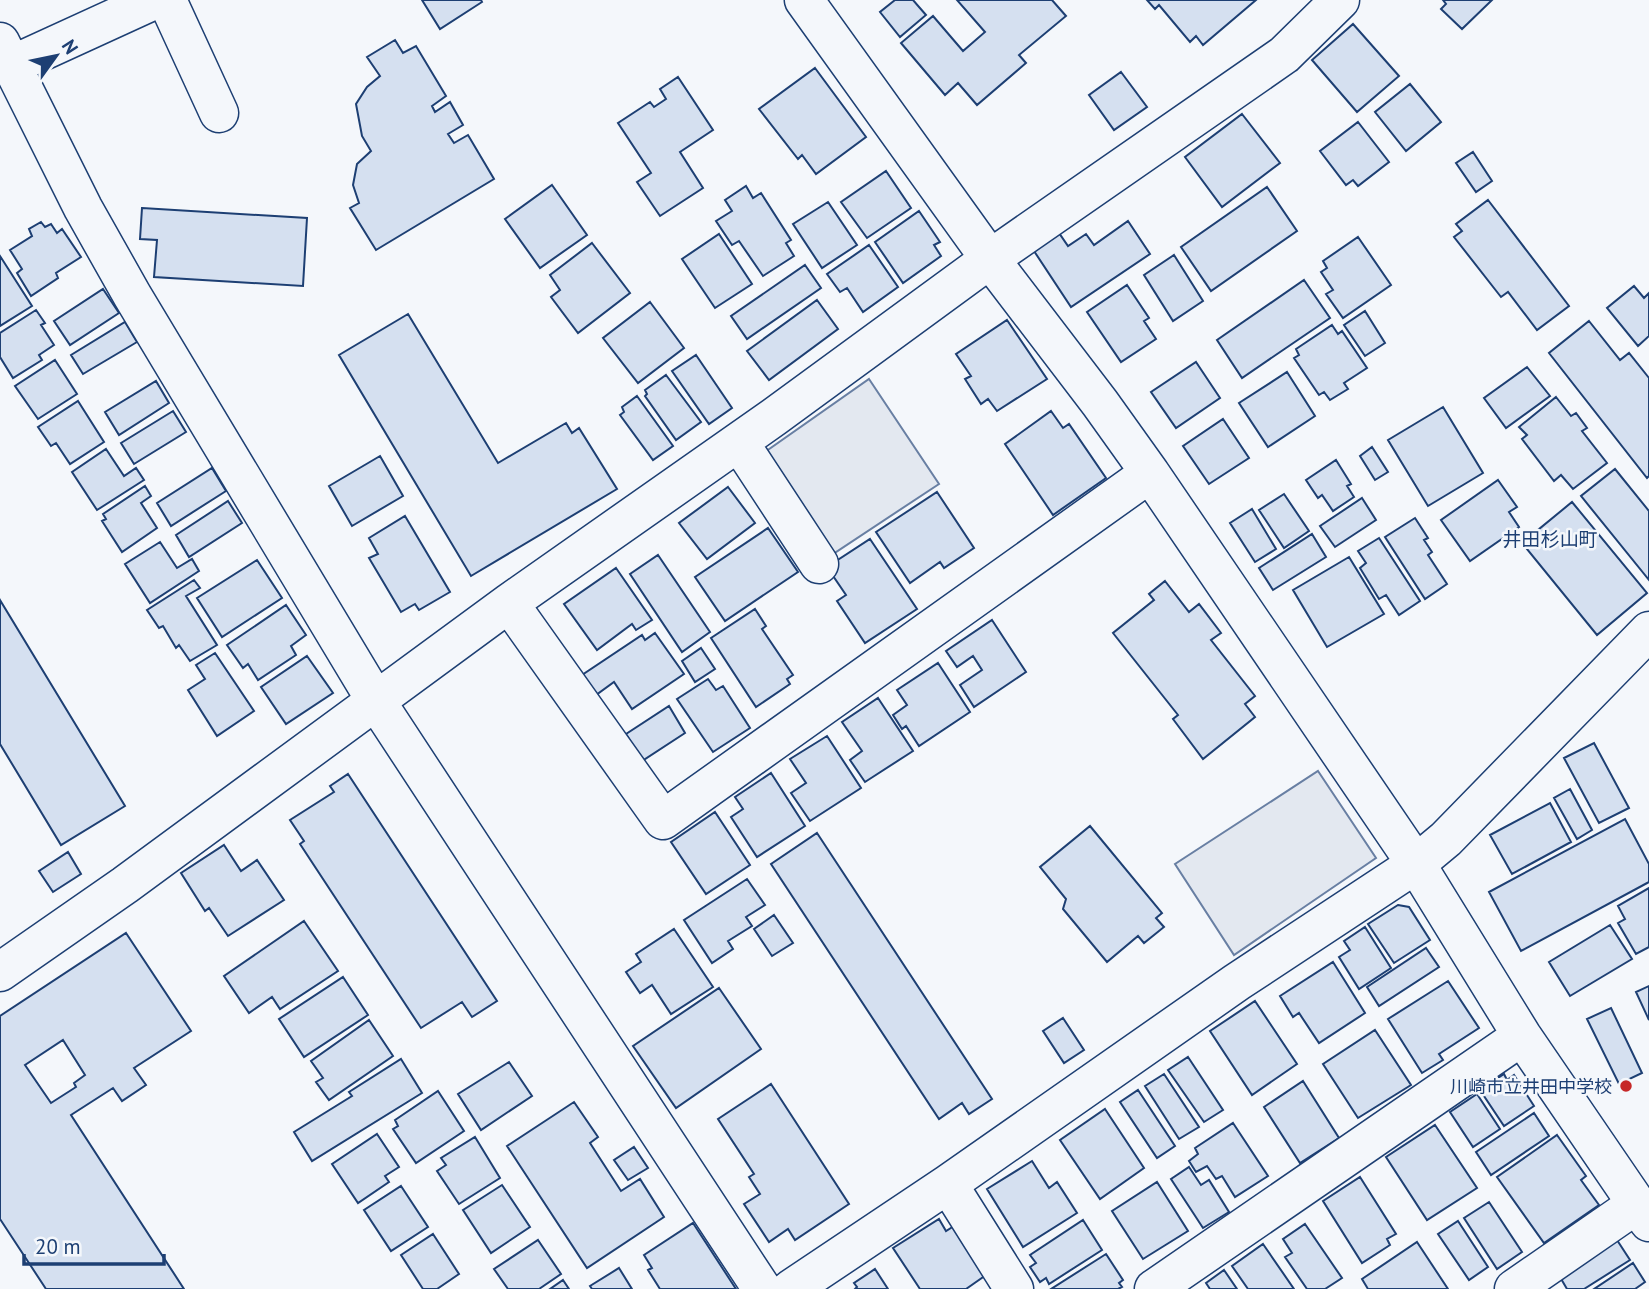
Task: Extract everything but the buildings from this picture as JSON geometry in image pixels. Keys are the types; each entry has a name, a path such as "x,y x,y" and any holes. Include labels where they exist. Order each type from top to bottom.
{"street":[{"path":"154,0 6,54 83,208 132,295 376,701 762,1289"},
{"path":"167,0 219,113"},
{"path":"804,0 990,259 1150,473 1416,864 1522,1036 1643,1213 1514,1289"},
{"path":"0,972 125,885 509,603 738,442 990,259 1284,55 1340,0"},
{"path":"738,442 819,564"},
{"path":"509,603 663,820 1150,473"},
{"path":"791,1289 1237,982 1416,864 1446,839 1649,631"},
{"path":"1154,1289 1522,1036"},
{"path":"947,1184 1014,1289"}],"shaded area":[{"path":"869,379 939,484 833,554 765,452"},
{"path":"1318,771 1376,858 1234,955 1175,864"}],"place":[{"name":"川崎市立井田中学校","path":"1626,1086"}],"district":[{"name":"井田杉山町","path":"1550,539"}]}
